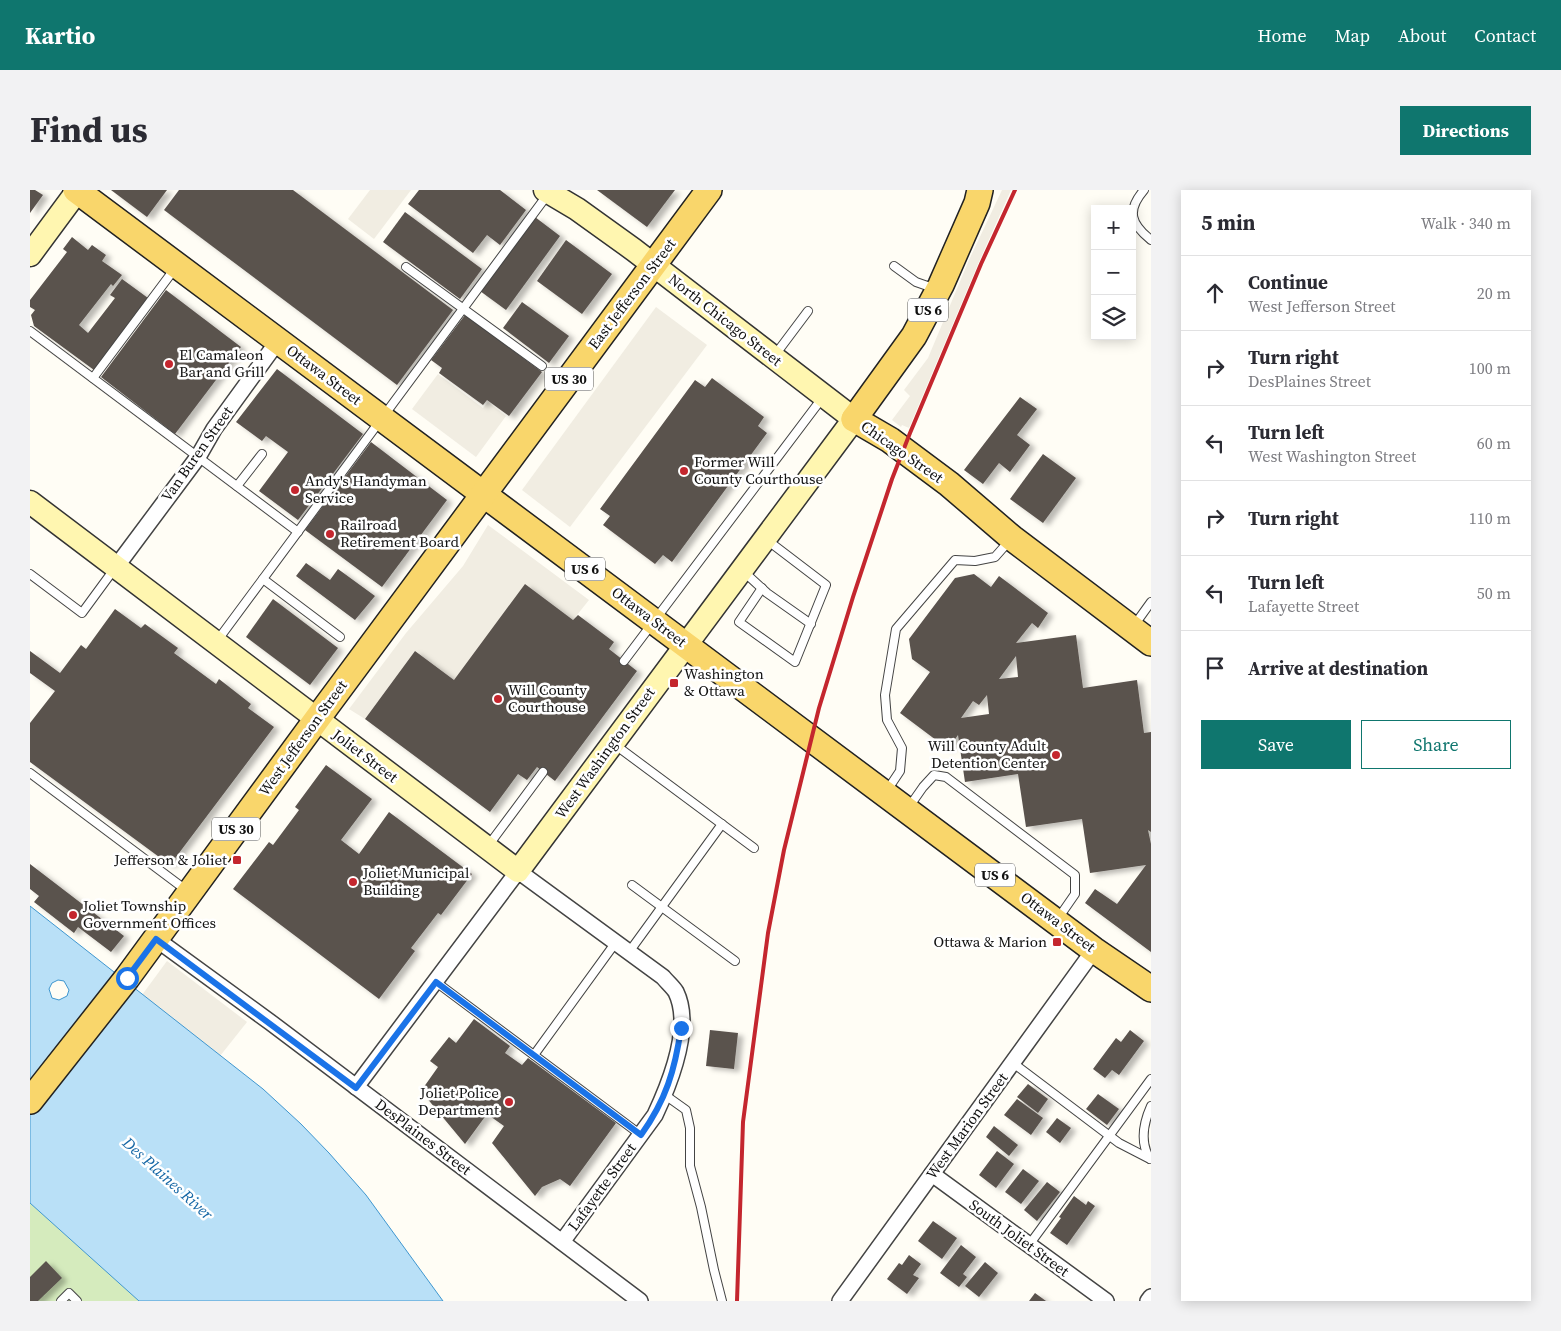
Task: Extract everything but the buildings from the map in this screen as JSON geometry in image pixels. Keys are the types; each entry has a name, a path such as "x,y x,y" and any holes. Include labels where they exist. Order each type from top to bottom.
{"main road":[{"name":"Ottawa Street","path":"77,190 1094,950 1151,990"},
{"name":"East Jefferson Street","path":"484,494 709,190"},
{"name":"US 6","path":"854,419 914,336 938,290 977,203 980,190"},
{"name":"Chicago Street","path":"854,419 880,451 939,496 1012,538 1141,636"},
{"name":"West Jefferson Street","path":"30,1101 127,978 484,494"}],"street":[{"path":"30,255 77,190"},
{"name":"North Chicago Street","path":"548,191 577,209 654,265 854,419"},
{"name":"Van Buren Street","path":"116,567 198,457 214,429 278,341"},
{"name":"West Washington Street","path":"356,1088 854,419"},
{"name":"Joliet Street","path":"30,502 487,848 663,977 676,992"},
{"name":"DesPlaines Street","path":"156,939 640,1301"},
{"name":"West Marion Street","path":"840,1301 1094,950"},
{"name":"Lafayette Street","path":"562,1242 641,1135 655,1115 665,1095 672,1075 681,1028 681,1011 676,992"},
{"name":"South Joliet Street","path":"932,1174 1106,1301"},
{"path":"1148,1301 1151,1297"}],"lane":[{"path":"1144,190 1134,205 1134,223 1139,231 1151,240"},
{"path":"216,642 548,191"},
{"path":"93,378 177,266"},
{"path":"406,266 542,366"},
{"path":"894,266 916,282 938,290"},
{"path":"774,357 808,311"},
{"path":"30,331 298,532"},
{"path":"624,661 824,396"},
{"path":"238,486 262,454"},
{"path":"762,588 739,622 795,662 826,585 764,538"},
{"path":"885,793 900,771 902,748 887,720 885,695 896,629 955,560 995,557 1012,538"},
{"path":"30,574 82,613 116,567"},
{"path":"741,570 811,624"},
{"path":"263,579 340,638"},
{"path":"1141,636 1151,602"},
{"path":"613,743 754,848"},
{"path":"487,848 544,772"},
{"path":"30,773 190,893"},
{"path":"907,810 922,787 934,775 946,777 1075,875 1074,894 1056,921"},
{"path":"629,952 722,824"},
{"path":"632,885 735,961"},
{"path":"534,1055 616,942"},
{"path":"436,982 641,1135"},
{"path":"1012,1063 1109,1136 1150,1160"},
{"path":"1029,1246 1151,1079"},
{"path":"665,1095 686,1110 690,1128 690,1166 722,1301"},
{"path":"1150,1160 1145,1151 1143,1137 1151,1106"},
{"path":"61,1301 69,1293 77,1301"}],"green space":[{"path":"30,1203 133,1295 139,1301 30,1301"}],"shaded area":[{"path":"370,190 411,190 374,239 348,219"},
{"path":"1002,190 1011,190 909,428 902,425 901,427 892,420 910,396 904,390 928,358 969,260"},
{"path":"656,307 707,345 570,527 522,490"},
{"path":"438,374 483,408 488,402 506,416 476,457 412,409"},
{"path":"488,525 589,600 573,620 454,680 415,651 365,719 349,709 406,633 463,566"},
{"path":"167,961 247,1022 220,1056 142,995"}],"water":[{"name":"Des Plaines River","path":"30,906 263,1089 301,1124 366,1195 443,1301 139,1301 30,1203","holes":["58,980 64,981 69,990 67,996 59,1000 52,998 49,989 52,983"]}],"railway":[{"path":"737,1301 743,1122 768,933 784,850 819,708 892,479 981,264 1015,190"}],"place":[{"name":"El Camaleon Bar and Grill","path":"169,364"},
{"name":"Former Will County Courthouse","path":"684,471"},
{"name":"Andy's Handyman Service","path":"295,490"},
{"name":"Railroad Retirement Board","path":"330,534"},
{"name":"Washington & Ottawa","path":"674,683"},
{"name":"Will County Courthouse","path":"498,699"},
{"name":"Will County Adult Detention Center","path":"1056,755"},
{"name":"Jefferson & Joliet","path":"237,860"},
{"name":"Joliet Municipal Building","path":"353,882"},
{"name":"Joliet Township Government Offices","path":"73,915"},
{"name":"Ottawa & Marion","path":"1057,942"},
{"name":"Joliet Police Department","path":"509,1102"}],"route":[{"path":"127,978 156,939 270,1022 356,1088 436,982 641,1135 655,1115 665,1095 672,1075 681,1028"}]}
